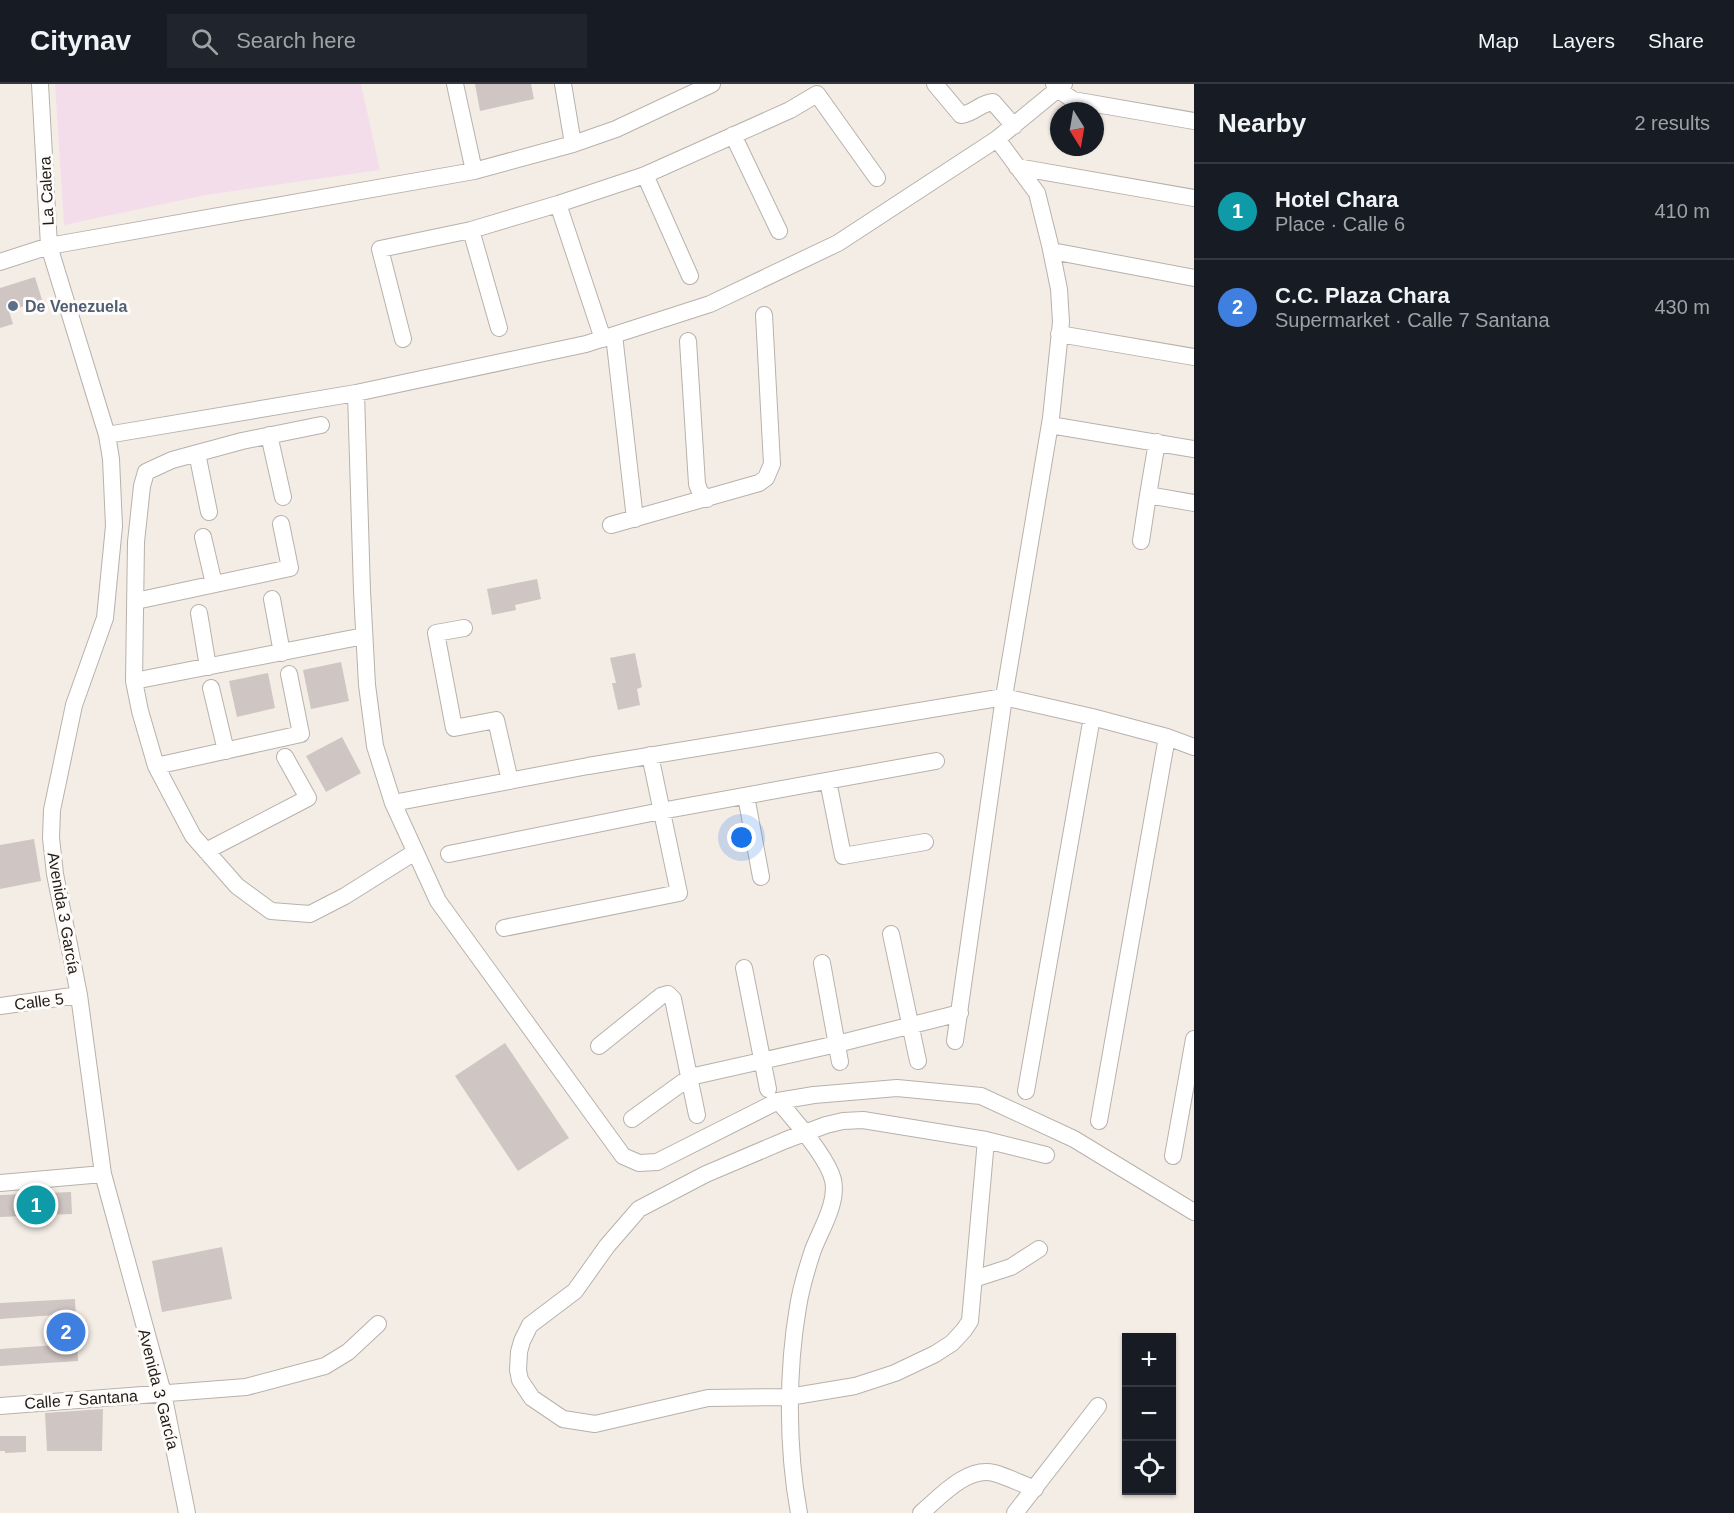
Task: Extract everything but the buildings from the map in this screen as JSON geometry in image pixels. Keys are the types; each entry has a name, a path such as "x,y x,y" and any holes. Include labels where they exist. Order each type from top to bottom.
{"street":[{"name":"La Calera","path":"0,262 49,246 40,84"},
{"path":"455,84 474,171"},
{"path":"563,84 573,144"},
{"path":"49,246 474,171 573,144 616,129 692,89 712,84"},
{"path":"935,84 961,115 970,114 985,103 993,102 1014,126"},
{"path":"107,435 356,393 586,344 710,304 838,243 997,139 1058,86 1073,100 1194,121"},
{"path":"404,339 380,249 471,230 645,175 790,110 817,94 877,178"},
{"path":"733,135 779,231"},
{"path":"955,1041 1004,697 1050,425 1059,334 1059,289 1037,193 997,139"},
{"path":"1017,166 1194,198"},
{"path":"645,175 690,276"},
{"path":"558,204 609,337 635,519"},
{"path":"471,230 500,328"},
{"name":"Avenida 3 García","path":"49,246 107,435 111,459 114,525 105,618 74,705 52,810 51,838 55,874 79,996 103,1174 163,1393 188,1513"},
{"path":"1052,251 1194,278"},
{"path":"611,525 707,499 759,483 766,478 772,464 764,315"},
{"path":"1059,334 1194,357"},
{"path":"688,341 697,484 700,492 707,499"},
{"path":"356,393 367,685 375,746 393,803 438,901 623,1156 639,1163 657,1162 773,1095 814,1095 897,1088 981,1096 1074,1139 1194,1212"},
{"path":"321,425 197,453 158,465 146,472 142,486 136,542 134,681 140,711 156,766 193,836 237,886 271,911 309,914 345,896 415,852"},
{"path":"1050,425 1194,449"},
{"path":"269,435 282,497"},
{"path":"1141,542 1157,442"},
{"path":"197,453 209,512"},
{"path":"1148,495 1194,503"},
{"path":"136,601 290,568 281,524"},
{"path":"203,537 214,584"},
{"path":"272,600 282,652"},
{"path":"199,613 208,667"},
{"path":"464,628 436,633 454,728 496,720 510,781"},
{"path":"134,681 364,636"},
{"path":"156,766 301,734 289,675"},
{"path":"212,688 226,751"},
{"path":"393,803 650,755 1004,697 1092,717 1167,737 1194,747"},
{"path":"1026,1091 1092,717"},
{"path":"1099,1121 1167,737"},
{"path":"504,928 679,893 650,755"},
{"path":"206,851 308,798 285,757"},
{"path":"449,854 661,810 936,761"},
{"path":"828,781 843,856 925,842"},
{"path":"746,796 761,877"},
{"path":"891,934 918,1061"},
{"path":"822,963 840,1062"},
{"path":"744,968 762,1060 773,1095 805,1132 832,1178 834,1195 812,1252 798,1307 789,1397 799,1513"},
{"path":"599,1046 661,996 668,994 674,999 697,1115"},
{"name":"Calle 5","path":"0,1006 79,996"},
{"path":"632,1119 690,1077 837,1044 960,1012"},
{"path":"1173,1156 1194,1039"},
{"path":"986,1140 970,1321 952,1343 895,1373 855,1386 789,1397 708,1398 595,1424 563,1419 532,1398 520,1380 518,1360 522,1341 530,1325 575,1291 607,1246 639,1209 706,1174 805,1132 843,1121 863,1120 986,1140 1046,1155"},
{"path":"0,1183 103,1174"},
{"path":"974,1280 1011,1267 1039,1249"},
{"name":"Calle 7 Santana","path":"0,1406 246,1387 325,1366 348,1352 378,1324"},
{"path":"1015,1513 1098,1406"},
{"path":"921,1513 960,1482 981,1473 993,1473 1035,1489"}],"shaded area":[{"path":"55,84 361,84 380,170 206,195 64,225"}],"place":[{"name":"De Venezuela","path":"13,306"},
{"name":"Hotel Chara","path":"36,1205"},
{"name":"C.C. Plaza Chara","path":"66,1332"}]}
